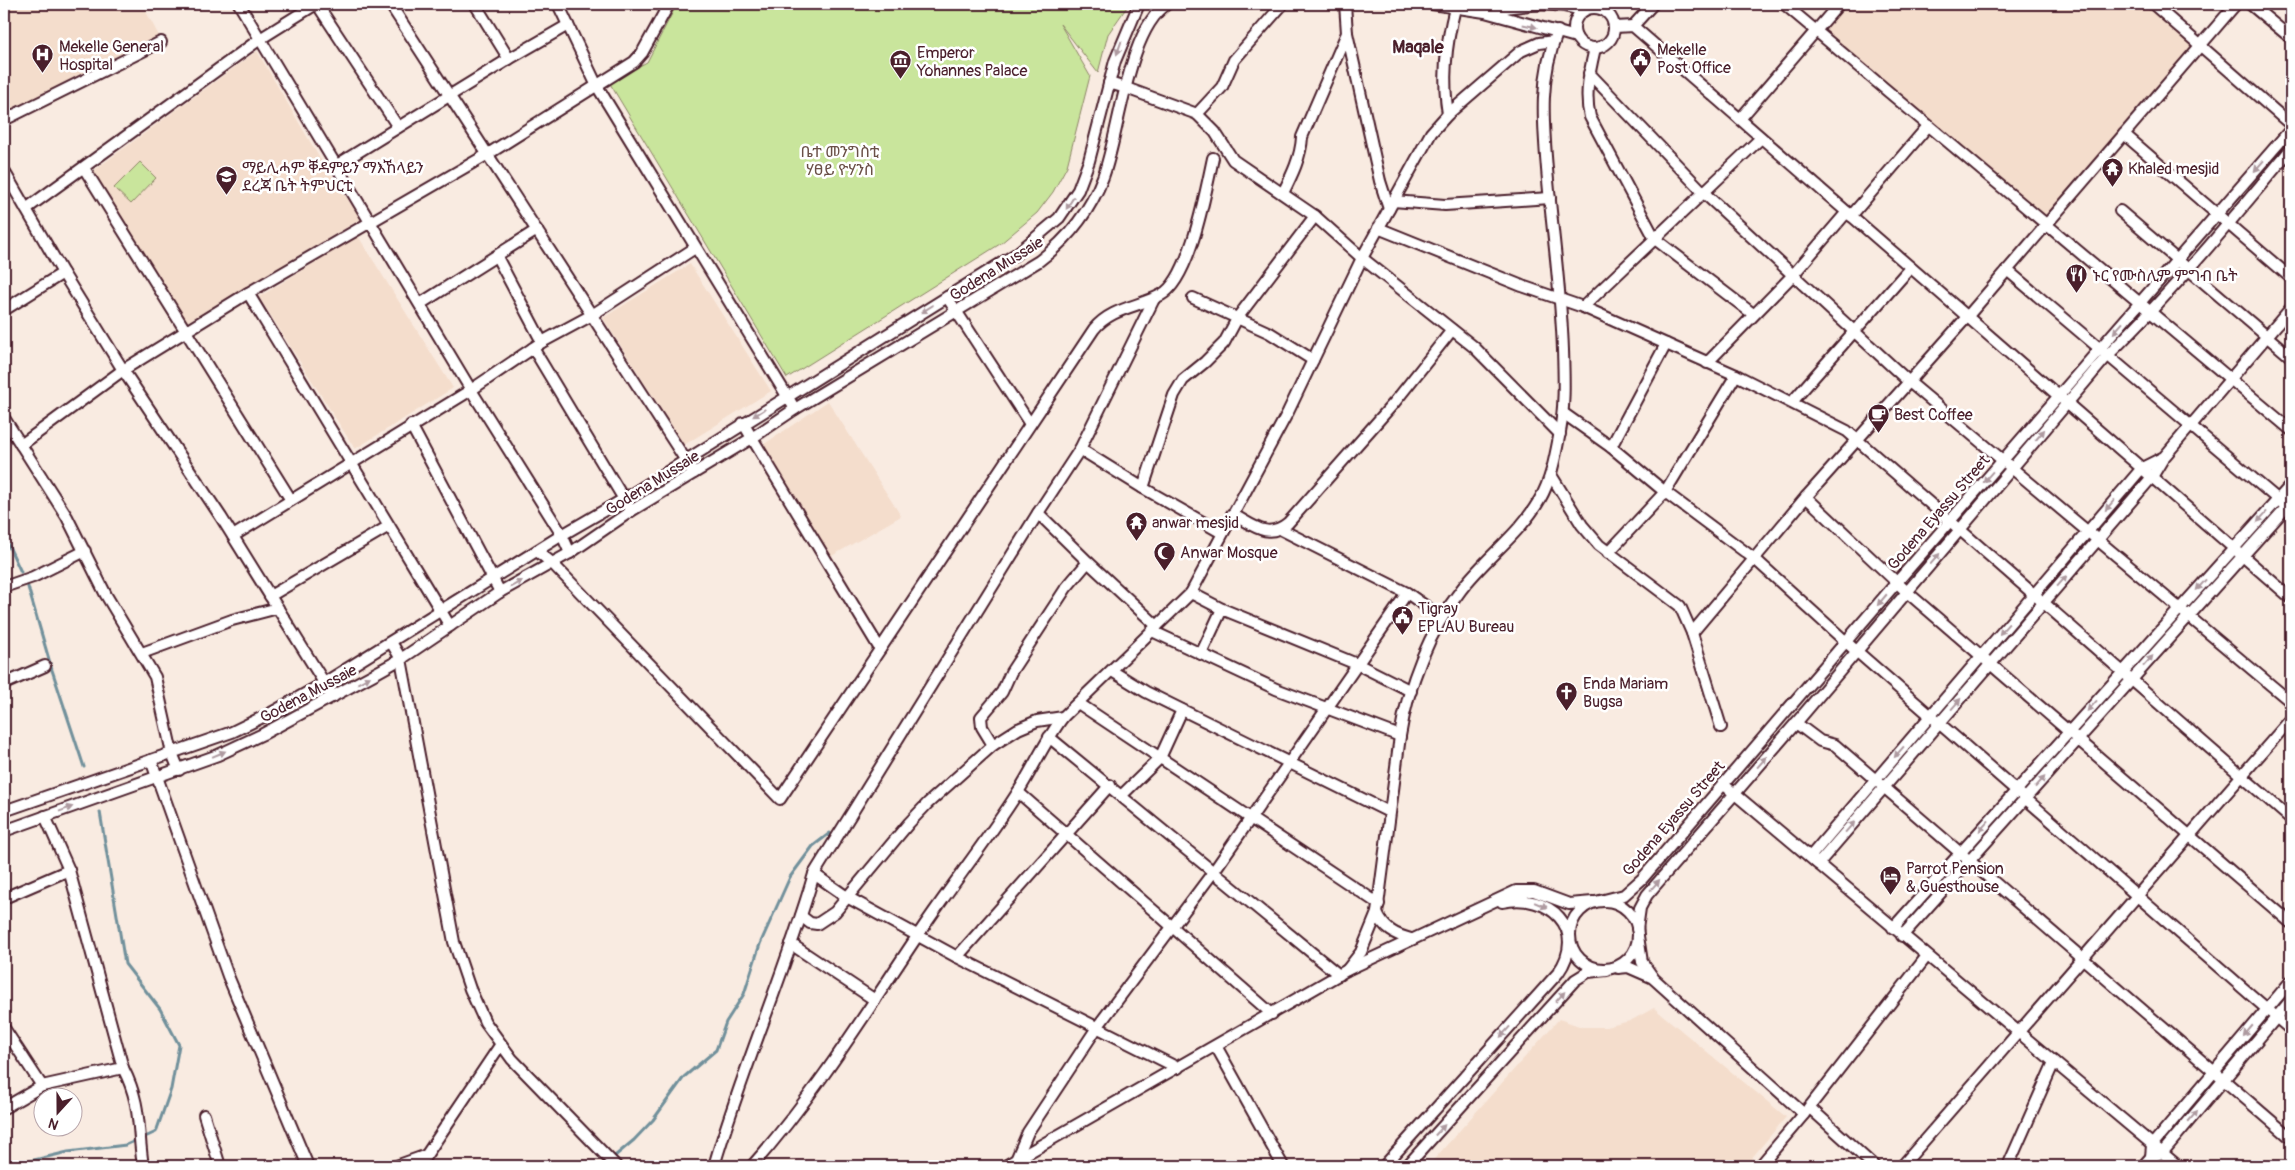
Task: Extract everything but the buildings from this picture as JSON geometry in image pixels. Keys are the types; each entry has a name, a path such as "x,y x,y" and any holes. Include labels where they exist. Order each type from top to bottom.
{"street":[{"path":"240,4 471,390 562,535 570,553"},
{"path":"26,209 260,39 317,4 398,127"},
{"path":"390,4 694,473"},
{"path":"474,4 509,59"},
{"path":"558,4 597,86 795,409"},
{"path":"20,445 124,370 186,331 488,154 639,58 669,4"},
{"name":"Godena Mussaie","path":"4,811 232,732 269,714 324,683 562,535 624,499 1016,254 1046,230 1066,210 1086,171 1108,83 1120,44 1139,4"},
{"name":"Godena Mussaie","path":"4,831 179,770 256,738 333,697 401,659 500,592 570,553 631,512 752,438 795,409 1039,261 1059,245 1078,224 1092,202 1104,176 1126,88 1146,28 1151,18 1167,4"},
{"path":"1197,114 1222,87 1234,60 1283,4"},
{"path":"1345,4 1347,34 1380,181 1391,205"},
{"path":"1432,4 1455,8 1482,9 1512,6 1569,5 1583,11 1605,7 1615,27"},
{"path":"1615,27 1632,26 1653,4"},
{"path":"1784,4 2291,430"},
{"path":"1740,119 1839,4"},
{"path":"2153,4 2291,125"},
{"path":"1692,634 1756,560 1806,497 1967,317 2236,4"},
{"path":"2250,4 2291,38"},
{"path":"1448,114 1446,100 1446,53 1455,8"},
{"path":"1482,9 1556,36 1576,37"},
{"path":"1583,11 1575,21 1574,31 1576,37 1586,46 1595,48 1607,43 1615,27"},
{"path":"337,165 509,59 568,25"},
{"path":"1632,26 2291,598"},
{"path":"1283,194 1296,164 1302,137 1347,34"},
{"path":"752,1166 779,1136 813,1091 918,935 1018,792 1048,736 1063,717 1191,593 1288,412 1362,258 1431,133 1448,114 1521,51 1556,36"},
{"path":"1343,972 1361,952 1378,909 1400,736 1411,691 1441,618 1462,589 1540,500 1550,475 1560,434 1564,396 1561,298 1542,117 1544,76 1556,36"},
{"path":"4,120 162,42"},
{"path":"1595,48 1589,74 1587,101 1590,117 1655,239 1753,314"},
{"path":"1589,74 1704,193 1908,381 2291,702"},
{"path":"1108,83 1197,114 1215,132 1233,160 1314,216 1362,258 1474,348 1560,434"},
{"path":"1707,363 1793,275 1928,126"},
{"name":"Godena Eyassu Street","path":"1638,932 1642,902 2012,469 2063,400 2104,352 2139,303 2291,129"},
{"path":"2124,134 2291,278"},
{"path":"1583,307 1761,138"},
{"name":"Godena Eyassu Street","path":"2104,352 2151,313 2229,224 2291,149"},
{"path":"537,551 552,563 780,800 1030,424 1102,320 1108,315 1154,299 1168,291 1174,284 1192,244 1213,158"},
{"path":"84,168 291,500"},
{"path":"4,171 63,273 333,697"},
{"path":"1391,205 1445,205 1550,198"},
{"path":"2120,211 2291,357"},
{"path":"1143,488 1174,395 1183,380 1205,362 1224,342 1238,317 1314,216"},
{"path":"1378,228 1522,286 1583,307 1736,375 1847,431 2291,819"},
{"path":"420,304 537,230"},
{"path":"232,536 471,390 538,345 592,315 695,248"},
{"path":"497,257 538,345 631,512"},
{"path":"1792,402 1910,268"},
{"path":"1893,928 2179,609 2238,552 2290,506 2278,500 2007,270"},
{"path":"4,310 63,273"},
{"path":"248,293 450,626"},
{"path":"947,296 1030,424"},
{"path":"1193,298 1270,333 1313,360"},
{"path":"714,1166 733,1103 802,916 814,874 1038,512 1080,449 1154,299"},
{"path":"1818,864 2152,477 2164,456 2291,308"},
{"path":"1232,514 1260,529 1271,532 1280,529 1288,523 1394,403 1452,330"},
{"path":"1611,447 1666,344"},
{"path":"1608,553 1665,492 1736,375"},
{"name":"Godena Eyassu Street","path":"1597,902 1618,897 1636,885 2002,461 2063,400"},
{"path":"1563,413 1611,447 1665,492 1756,560 1856,651 2291,1030"},
{"path":"4,418 67,517 106,596 155,677 172,753 179,770"},
{"path":"743,423 880,649"},
{"path":"411,425 500,592"},
{"path":"1080,449 1143,488 1222,532"},
{"path":"1810,857 2142,468 2164,456"},
{"path":"1550,475 1582,525 1608,553 1680,606 1692,634 1721,727"},
{"path":"1902,936 2188,617 2291,485"},
{"path":"1806,497 1907,592 2291,923"},
{"path":"1038,512 1154,628 1201,654 1276,689 1400,736"},
{"path":"270,596 389,526"},
{"path":"1280,529 1407,593 1441,618"},
{"path":"4,587 34,576 85,551"},
{"path":"993,745 982,727 981,717 1002,692 1012,672 1066,588 1088,562"},
{"path":"1191,593 1222,609 1358,665 1411,691"},
{"path":"1016,1160 1028,1132 1098,1026 1214,871 1407,593"},
{"path":"142,653 232,620 278,608"},
{"path":"1201,654 1222,609"},
{"path":"391,642 401,659 454,942 477,1006 501,1044 529,1078 616,1166"},
{"path":"4,684 45,666"},
{"path":"1112,671 1146,692 1389,812"},
{"path":"1078,703 1249,818 1378,909 1384,926 1390,932 1411,939"},
{"path":"1122,795 1160,758 1182,710"},
{"path":"802,916 810,922 817,924 835,912 915,816 993,745 1018,729 1037,721 1063,717"},
{"path":"1902,1166 2291,719"},
{"path":"1796,723 1820,741 1835,745 1876,779 2291,1138"},
{"path":"1048,736 1214,871 1343,972"},
{"path":"151,760 228,976 308,1166"},
{"path":"1723,784 2178,1166"},
{"path":"957,958 1068,835 1110,785"},
{"path":"1018,792 1272,1014"},
{"path":"45,816 69,870 123,1068 132,1085 138,1103 143,1166"},
{"path":"4,898 69,870"},
{"path":"814,874 847,897 957,958 1098,1026 1178,1068"},
{"path":"1005,1166 1343,972 1516,891 1525,890 1544,894 1569,904 1614,903 1627,910 1638,932 1642,962 1654,979 1874,1166"},
{"path":"1478,910 1500,902 1522,899 1542,904 1558,914 1580,961 1593,968 1611,969 1627,961 1635,950 1638,932"},
{"path":"1384,1166 1558,973 1569,953 1572,921 1581,910 1597,902"},
{"path":"791,944 875,1000"},
{"path":"1760,1166 1927,956"},
{"path":"1407,1166 1575,980 1588,972 1628,967 1654,979"},
{"path":"2151,1157 2152,1145 2291,981"},
{"path":"2143,1166 2151,1157 2162,1153 2291,1000"},
{"path":"4,1028 42,1086"},
{"path":"419,1166 501,1044"},
{"path":"1216,1046 1283,1166"},
{"path":"2008,1166 2054,1062"},
{"path":"5,1103 42,1086 123,1068"},
{"path":"1439,1105 1453,1116"},
{"path":"204,1115 220,1166"},
{"path":"396,1166 424,1156"}],"shaded area":[{"name":"Mekelle General Hospital","path":"4,4 142,4 159,36 4,112"},
{"path":"1843,4 2148,4 2195,44 2044,219 1822,28"},
{"name":"ማይሊሓም ቐዳምይን ማእኸላይን ደረጃ ቤት ትምህርቲ","path":"257,51 319,157 361,219 185,323 93,171"},
{"path":"358,236 453,388 355,449 259,297"},
{"path":"690,264 771,391 684,445 603,318"},
{"path":"828,401 901,516 830,557 763,445"},
{"path":"1654,1008 1786,1117 1745,1166 1428,1166 1559,1019 1582,1027 1606,1027 1630,1021"}],"green space":[{"name":"ቤተ መንግስቲ ሃፀይ ዮሃንስ","path":"677,4 1129,4 1108,34 1098,73 1060,24 1090,76 1067,166 1053,192 1037,213 1000,244 787,378 609,82 647,62"},
{"path":"140,162 156,178 131,204 114,188"}],"waterway":[{"path":"4,536 21,572"},
{"path":"28,587 52,670 84,767"},
{"path":"100,812 125,964 160,1009 179,1045 171,1089 156,1132 143,1138"},
{"path":"603,1166 634,1140 653,1120 684,1077 716,1050 726,1022 744,994 760,944 790,877 813,846 830,833"},
{"path":"30,1166 30,1161 68,1152 126,1145 137,1140"}],"place":[{"name":"Mekelle General Hospital","path":"43,74"},
{"name":"Mekelle Post Office","path":"1641,77"},
{"name":"Emperor Yohannes Palace","path":"901,80"},
{"name":"Khaled mesjid","path":"2112,187"},
{"name":"ማይሊሓም ቐዳምይን ማእኸላይን ደረጃ ቤት ትምህርቲ","path":"226,195"},
{"name":"ኑር የሙስሊም ምግብ ቤት","path":"2076,294"},
{"name":"Best Coffee","path":"1878,433"},
{"name":"anwar mesjid","path":"1136,541"},
{"name":"Anwar Mosque","path":"1164,571"},
{"name":"Tigray EPLAU Bureau","path":"1402,636"},
{"name":"Enda Mariam Bugsa","path":"1567,711"},
{"name":"Parrot Pension & Guesthouse","path":"1890,896"}],"district":[{"name":"Maqale","path":"1418,47"}]}
